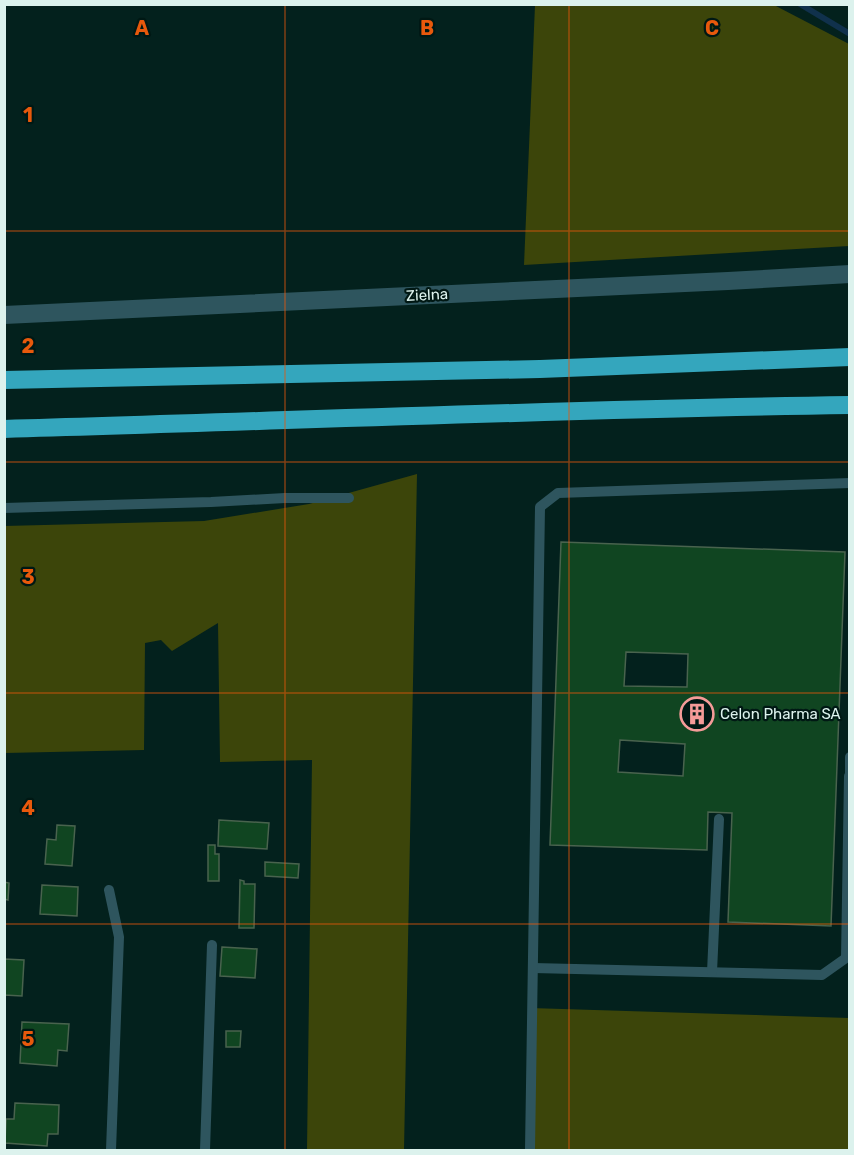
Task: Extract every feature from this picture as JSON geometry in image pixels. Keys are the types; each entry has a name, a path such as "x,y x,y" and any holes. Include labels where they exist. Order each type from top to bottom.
{"highway":[{"path":"4,380 540,369 849,357"},
{"path":"4,429 497,412 849,405"}],"street":[{"name":"Zielna","path":"4,315 849,274"}],"lane":[{"path":"530,1150 540,507 558,493 849,483"},
{"path":"4,508 285,498 349,498"},
{"path":"533,968 822,975 846,958 849,757"},
{"path":"712,972 719,819"},
{"path":"109,890 119,937 111,1150"},
{"path":"206,1150 212,945"}],"green space":[{"path":"535,5 774,5 849,44 849,246 524,265"},
{"path":"417,474 404,1150 307,1150 312,760 220,762 218,623 172,651 161,640 145,643 144,750 5,753 4,526 204,521 309,504"},
{"path":"530,1008 849,1018 849,1150 531,1150"}],"building":[{"name":"Celon Pharma SA","path":"561,542 845,552 831,926 728,922 732,813 708,812 707,850 550,845","holes":["626,652 688,654 687,687 624,686","620,740 685,744 683,776 618,772"]},
{"path":"219,820 269,823 267,849 218,846"},
{"path":"57,825 75,826 72,866 45,864 47,839 56,840"},
{"path":"208,845 215,845 215,854 219,854 219,881 208,881"},
{"path":"265,862 299,864 298,878 265,876"},
{"path":"240,880 244,881 244,884 255,884 254,928 239,928"},
{"path":"4,882 9,883 8,900 4,899"},
{"path":"42,885 78,887 77,916 40,914"},
{"path":"222,947 257,949 255,978 220,976"},
{"path":"4,959 24,960 22,996 4,995"},
{"path":"22,1022 69,1024 67,1051 58,1050 57,1066 20,1063"},
{"path":"226,1031 241,1031 240,1047 226,1047"},
{"path":"15,1103 59,1105 58,1134 48,1134 47,1146 5,1143 6,1119 14,1119"}],"waterway":[{"path":"800,4 850,34"}],"place":[{"name":"Celon Pharma SA","path":"697,714"}]}
